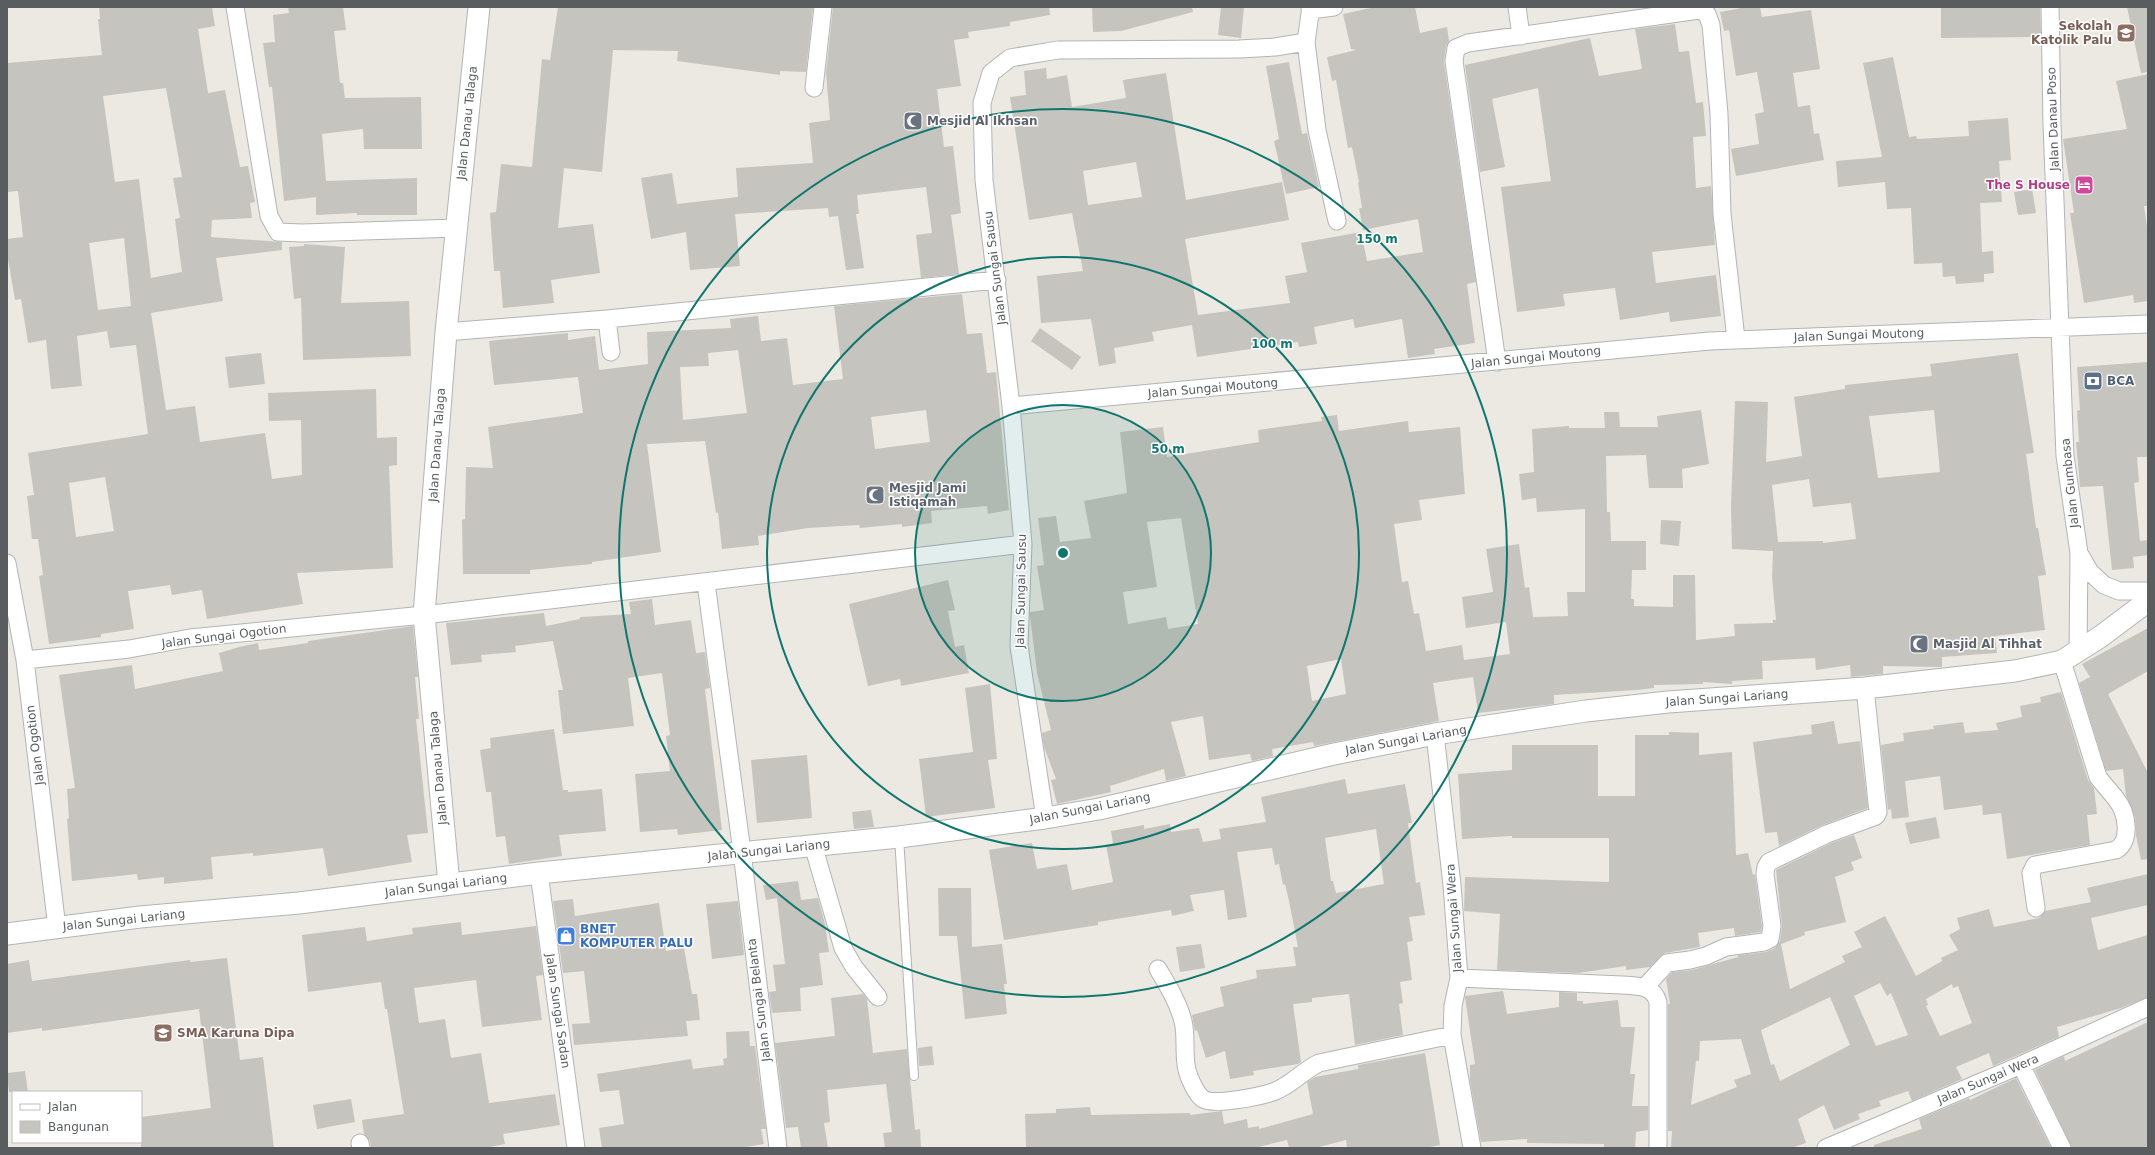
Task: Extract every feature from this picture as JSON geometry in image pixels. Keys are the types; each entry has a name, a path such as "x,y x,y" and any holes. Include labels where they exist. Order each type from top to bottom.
{"street":[{"path":"235,7 269,216 278,232 302,233 457,228"},
{"name":"Jalan Danau Talaga","path":"449,884 424,615 446,332 479,7"},
{"path":"814,88 823,7"},
{"path":"1334,7 1310,9 1306,42 1317,130 1337,221"},
{"path":"1517,7 1521,36"},
{"name":"Jalan Danau Poso","path":"2050,7 2052,124 2061,327"},
{"path":"1497,362 1454,53 1456,48 1462,45 1699,10 1707,14 1711,25 1719,114 1722,214 1736,339"},
{"name":"Jalan Sungai Sausu","path":"1045,818 1019,646 1023,544 1011,406 984,180 982,103 991,73 1010,58 1058,50 1239,49 1275,47 1306,42"},
{"path":"446,332 607,319 997,280"},
{"path":"607,319 611,352"},
{"name":"Jalan Sungai Moutong","path":"1011,406 1736,339 2148,324"},
{"name":"Jalan Gumbasa","path":"2061,327 2065,456 2079,553 2090,572 2104,585 2119,591 2148,591"},
{"name":"Jalan Sungai Ogotion","path":"25,660 129,649 190,638 424,615 706,583 1023,544"},
{"path":"2036,908 2032,873 2035,866 2116,850 2124,844 2126,839 2122,811 2117,799 2106,789 2098,777 2070,657 2079,553"},
{"name":"Jalan Ogotion","path":"7,563 25,660 57,928"},
{"name":"Jalan Sungai Belanta","path":"706,583 742,852 778,1148"},
{"name":"Jalan Sungai Lariang","path":"7,934 140,917 299,903 539,873 899,837 1045,818 1113,806 1334,754 1435,734 1586,710 1668,702 1865,688 2015,671 2070,657 2148,601"},
{"path":"1645,987 1668,962 1690,960 1706,956 1726,947 1764,942 1770,939 1772,926 1765,874 1766,867 1769,862 1827,834 1876,816 1878,812 1865,688"},
{"name":"Jalan Sungai Wera","path":"1435,734 1452,885 1458,978 1453,1006 1452,1034 1472,1148"},
{"path":"813,845 842,948 878,997"},
{"name":"Jalan Sungai Sadan","path":"539,873 576,1148"},
{"path":"1158,969 1179,1006 1184,1022 1187,1071 1195,1088 1203,1098 1210,1101 1222,1102 1271,1092 1286,1086 1311,1067 1319,1063 1452,1034"},
{"path":"1458,978 1645,987 1653,992 1658,1002 1658,1148"},
{"name":"Jalan Sungai Wera","path":"1826,1148 2021,1065 2148,1007"},
{"path":"2021,1065 2062,1148"}],"lane":[{"path":"899,837 914,1076"}],"building":[{"path":"99,7 212,7 215,26 198,29 208,93 225,90 240,167 248,166 255,202 250,203 252,218 212,220 211,237 282,242 282,250 216,258 223,301 151,313 166,410 195,406 200,442 265,433 272,479 302,475 301,420 269,421 268,393 376,389 377,438 397,437 397,465 389,466 393,568 297,573 303,604 207,619 202,590 172,595 170,585 128,591 134,629 101,634 101,637 49,644 39,576 43,575 38,539 32,539 27,496 34,495 28,453 148,434 136,345 110,348 107,331 77,336 82,386 51,389 46,340 28,343 21,299 15,300 7,253 7,239 23,237 18,191 7,192 7,63 102,55 98,19 100,19","holes":["166,88 182,177 173,178 180,218 175,219 182,272 151,278 139,179 115,182 103,96","124,238 131,306 98,310 89,243","105,477 114,531 76,537 69,483"]},
{"path":"288,7 343,7 346,30 334,31 340,83 343,83 345,98 421,97 422,149 364,149 363,129 322,134 326,181 417,178 417,215 357,215 357,213 316,215 316,197 284,201 272,87 269,87 263,43 275,42 273,15 289,13"},
{"path":"558,7 813,7 806,72 780,71 780,75 677,61 678,51 613,50 602,172 564,168 558,228 593,224 600,273 551,280 554,303 503,308 500,271 494,271 490,213 496,212 501,164 532,167 542,59 550,60"},
{"path":"833,7 1049,7 1050,15 1010,22 1010,26 968,32 969,38 954,40 961,86 937,89 944,147 953,146 961,213 951,215 959,274 921,278 916,235 932,233 926,187 857,195 859,214 856,214 864,268 846,270 838,216 829,217 828,208 735,214 740,266 690,270 686,232 651,239 641,178 672,173 677,204 738,197 736,168 813,163 809,123 830,120 826,73"},
{"path":"1092,7 1192,7 1193,12 1121,31 1093,32"},
{"path":"1221,7 1244,7 1241,38 1218,35"},
{"path":"1375,7 1415,7 1420,33 1447,27 1449,41 1446,46 1444,62 1476,282 1467,284 1475,343 1434,349 1435,354 1408,358 1402,319 1355,328 1353,319 1314,327 1317,344 1299,347 1298,342 1197,357 1192,325 1152,332 1154,341 1114,348 1116,363 1099,366 1091,319 1041,323 1037,276 1083,271 1072,213 1029,220 1010,97 1026,95 1024,71 1046,68 1047,79 1067,75 1072,107 1126,98 1123,80 1166,73 1186,200 1282,182 1289,220 1185,239 1198,315 1290,303 1285,276 1307,272 1301,243 1361,232 1367,261 1423,252 1418,219 1363,230 1359,208 1362,208 1359,182 1352,147 1348,148 1336,80 1332,81 1327,57 1356,50 1351,49 1343,14","holes":["1136,162 1142,197 1088,205 1083,171"]},
{"path":"1747,7 1760,7 1762,17 1811,10 1820,69 1793,73 1798,107 1810,105 1814,134 1819,133 1824,160 1736,176 1731,149 1759,144 1755,114 1764,112 1757,72 1736,76 1729,30 1724,31 1720,12"},
{"path":"1941,7 2040,7 2041,37 1941,38"},
{"path":"2127,7 2148,7 2148,72 2141,73"},
{"path":"1675,24 1679,52 1689,51 1696,103 1703,102 1706,136 1693,137 1696,188 1711,186 1715,245 1652,252 1656,283 1716,275 1721,316 1670,322 1669,312 1620,320 1615,288 1563,294 1565,306 1517,312 1501,187 1551,181 1538,88 1492,99 1505,167 1480,172 1465,65 1590,38 1599,76 1642,69 1635,29"},
{"path":"1893,57 1909,137 1916,136 1917,139 1969,136 1968,121 2008,118 2011,160 1999,161 2002,202 1980,203 1982,252 1993,251 1994,273 1984,274 1984,282 1956,284 1955,276 1943,277 1942,263 1914,264 1911,208 1887,209 1885,182 1838,187 1836,161 1882,157 1863,63"},
{"path":"1289,62 1302,134 1307,133 1319,187 1286,194 1274,141 1279,139 1266,66"},
{"path":"2148,74 2148,206 2144,206 2148,233 2148,301 2134,303 2133,295 2084,303 2070,213 2074,213 2063,139 2127,129 2116,81"},
{"path":"2032,189 2036,213 2018,215 2014,192"},
{"path":"304,244 345,247 341,303 409,301 411,356 303,360 301,298 294,299 289,247 304,246"},
{"path":"962,294 967,334 982,333 987,373 996,372 1009,510 988,514 987,506 931,511 932,523 902,527 902,524 860,528 859,525 808,528 758,536 759,545 722,549 718,512 716,513 705,441 647,444 661,552 592,562 592,564 530,570 530,574 463,574 462,520 465,519 466,467 493,468 488,427 583,413 578,377 494,385 489,341 568,333 568,340 595,336 599,370 648,364 647,332 731,328 730,319 758,316 761,341 787,338 793,385 843,379 834,306","holes":["738,350 747,413 683,420 680,367 709,366 708,353","926,410 930,442 875,449 871,417"]},
{"path":"1040,328 1081,357 1072,370 1031,341"},
{"path":"261,353 265,384 229,388 225,357"},
{"path":"2018,353 2034,453 2026,454 2036,528 2038,528 2046,575 2038,576 2045,630 1995,636 1997,653 1942,657 1942,667 1883,666 1883,674 1851,677 1850,665 1816,670 1815,658 1762,661 1763,679 1732,681 1732,684 1703,682 1703,684 1654,685 1654,688 1637,690 1554,695 1554,704 1478,713 1473,677 1433,683 1439,721 1314,746 1313,742 1272,749 1273,756 1252,761 1250,754 1209,760 1203,716 1171,722 1186,776 1166,781 1164,769 1110,786 1111,792 1057,804 1051,780 1056,779 1044,747 1042,733 1051,730 1037,673 1030,616 1030,612 1044,610 1037,566 1044,565 1038,518 1056,516 1060,542 1091,538 1084,501 1127,493 1120,432 1163,427 1167,457 1259,442 1258,430 1322,421 1321,417 1337,415 1339,431 1408,421 1409,432 1460,427 1465,494 1419,500 1422,520 1394,524 1402,582 1408,581 1414,614 1419,613 1426,651 1462,645 1464,660 1510,654 1506,622 1466,628 1462,597 1493,592 1486,549 1519,544 1525,588 1529,587 1533,617 1568,616 1567,592 1585,592 1585,509 1537,512 1536,498 1522,500 1519,474 1534,472 1532,429 1569,426 1569,428 1605,428 1604,412 1619,412 1620,427 1658,427 1657,416 1701,410 1709,464 1682,469 1683,488 1649,488 1646,455 1606,456 1607,512 1610,512 1611,541 1646,541 1646,570 1632,570 1631,599 1634,599 1634,606 1673,607 1673,575 1695,575 1696,640 1735,636 1734,624 1773,623 1773,620 1776,620 1772,577 1773,551 1732,549 1731,506 1735,401 1768,402 1766,462 1802,456 1794,397 1845,389 1845,385 1932,376 1930,364","holes":["1934,410 1940,472 1878,478 1869,416","1809,479 1813,507 1851,503 1856,539 1823,543 1823,541 1778,542 1772,485","1181,518 1198,624 1168,629 1166,617 1128,624 1123,592 1157,587 1147,522","1341,659 1346,694 1312,701 1307,666"]},
{"path":"2148,362 2148,457 2137,457 2139,482 2134,483 2140,541 2148,540 2148,555 2133,557 2134,568 2112,570 2103,486 2080,487 2076,442 2079,442 2077,411 2080,410 2077,367"},
{"path":"1661,520 1681,521 1679,546 1660,544"},
{"path":"948,580 955,610 948,611 955,647 964,645 969,673 901,686 900,679 868,686 849,604"},
{"path":"652,599 655,625 691,620 696,653 705,652 710,688 705,689 722,830 678,835 677,829 640,832 635,774 670,771 666,736 670,735 662,673 628,678 634,726 563,734 558,690 563,690 553,641 515,646 516,652 481,655 482,662 451,665 446,623 544,613 546,626 580,619 580,617 631,614 629,602"},
{"path":"413,626 418,677 415,677 419,719 416,719 428,833 407,835 412,862 328,876 323,848 253,856 253,853 211,857 213,879 164,884 164,877 138,880 137,874 72,881 67,819 69,818 67,789 75,788 59,675 132,665 135,689 223,671 219,653 239,647 258,643 259,650 308,643 308,641"},
{"path":"2148,628 2148,671 2108,694 2148,773 2148,859 2141,860 2136,835 2135,817 2126,796 2123,769 2106,771 2079,683 2090,677 2082,664"},
{"path":"990,684 997,759 988,760 995,808 926,817 919,759 973,752 965,688"},
{"path":"2061,692 2088,780 2094,788 2097,814 2087,815 2090,845 2007,859 2001,813 1983,815 1982,805 1944,810 1940,776 1905,781 1909,817 1892,819 1891,809 1888,810 1881,745 1904,741 1903,733 1934,729 1933,726 1963,722 1965,733 1998,730 1996,723 2022,717 2020,706 2041,702 2040,697"},
{"path":"1834,721 1838,744 1860,741 1868,808 1823,825 1779,846 1777,832 1765,833 1753,742 1812,734 1811,725"},
{"path":"554,729 563,790 568,790 568,792 602,789 606,831 559,835 562,856 509,864 505,836 496,837 491,792 486,792 480,750 491,748 490,738"},
{"path":"1669,732 1699,733 1699,755 1732,752 1736,855 1748,853 1753,875 1755,874 1762,926 1761,932 1735,936 1734,928 1698,933 1700,947 1665,953 1650,967 1626,970 1626,966 1578,973 1497,970 1500,914 1464,911 1465,877 1609,882 1609,838 1512,838 1512,836 1462,839 1458,774 1512,770 1512,745 1598,745 1598,796 1635,796 1635,735 1669,735"},
{"path":"807,755 812,818 757,823 751,760"},
{"path":"1345,779 1348,794 1405,784 1412,823 1408,823 1416,883 1420,882 1425,915 1409,917 1413,941 1407,942 1412,980 1400,982 1403,1003 1399,1004 1403,1035 1355,1045 1349,994 1312,998 1312,1002 1293,1004 1301,1062 1298,1064 1253,1071 1254,1075 1230,1079 1225,1051 1206,1058 1197,1030 1195,1031 1192,1015 1224,1006 1220,987 1257,978 1256,970 1296,966 1293,947 1298,947 1289,901 1285,884 1283,885 1279,864 1275,865 1272,848 1237,852 1247,917 1228,920 1224,890 1190,895 1194,911 1172,916 1171,910 1098,922 1098,925 1004,940 989,850 1032,843 1037,869 1067,864 1072,890 1113,882 1106,845 1113,844 1111,831 1144,825 1144,829 1170,824 1171,832 1199,828 1203,842 1221,839 1219,829 1266,822 1261,797","holes":["1376,829 1384,884 1336,893 1333,881 1331,881 1325,838"]},
{"path":"871,810 874,827 854,829 852,812"},
{"path":"1936,817 1940,838 1910,844 1905,823"},
{"path":"1854,835 1862,858 1851,862 1854,870 1835,877 1846,922 1804,932 1805,935 1781,944 1790,989 1845,962 1842,956 1862,947 1854,932 1885,916 1916,976 1942,961 1941,958 1958,950 1949,935 1960,929 1957,918 1989,909 1994,927 2039,918 2045,911 2091,902 2087,888 2148,874 2148,905 2091,918 2098,950 2148,935 2148,997 2121,1008 2057,1027 2059,1037 1993,1066 1989,1053 1956,1067 1962,1079 1912,1101 1908,1091 1879,1101 1881,1106 1858,1114 1860,1119 1834,1130 1824,1105 1798,1119 1806,1143 1791,1148 1671,1148 1672,1131 1668,1131 1668,1004 1670,1004 1666,979 1672,972 1692,970 1738,957 1738,955 1766,952 1775,948 1780,941 1782,927 1776,870 1831,843","holes":["1880,983 1887,996 1891,993 1908,1035 1876,1046 1854,996","1952,984 1953,988 1958,986 1972,1023 1940,1036 1926,1006 1928,1005 1926,999","1830,997 1850,1045 1780,1081 1774,1064 1771,1065 1761,1030","1741,1039 1751,1074 1734,1080 1737,1087 1691,1105 1696,1061 1699,1061 1700,1041"]},
{"path":"798,881 801,900 818,898 825,924 829,952 819,953 823,985 800,988 801,1011 772,1013 769,992 776,991 773,965 785,964 777,898 766,900 763,885"},
{"path":"938,888 971,888 972,947 1002,944 1007,984 1004,984 1007,1014 965,1019 957,936 939,936"},
{"path":"573,899 575,916 659,903 666,951 684,948 692,994 697,994 700,1020 686,1021 688,1036 574,1045 572,1024 590,1023 584,971 563,973 553,901"},
{"path":"738,901 744,955 712,959 706,904"},
{"path":"461,922 462,935 536,926 543,975 536,976 542,1020 482,1027 476,980 414,988 419,1023 445,1019 451,1058 481,1053 489,1103 555,1094 560,1125 503,1134 505,1144 485,1148 371,1148 370,1141 364,1134 362,1120 404,1114 387,1009 385,1009 381,982 308,992 302,935 365,927 367,941 413,934 412,928"},
{"path":"1201,944 1205,968 1180,972 1176,947"},
{"path":"227,958 240,1060 263,1057 274,1148 141,1148 142,1117 211,1108 199,1009 42,1031 42,1028 7,1033 7,964 29,960 32,981 190,960 190,962"},
{"path":"1503,991 1507,1014 1559,1007 1559,992 1577,993 1577,1001 1583,1001 1583,1004 1618,1000 1621,1027 1635,1027 1630,1074 1635,1074 1632,1106 1648,1106 1648,1130 1636,1132 1635,1148 1604,1148 1604,1144 1527,1143 1527,1139 1481,1142 1470,1081 1470,1065 1475,1064 1465,996"},
{"path":"863,994 867,999 873,1053 907,1049 915,1130 920,1129 921,1148 885,1148 883,1133 892,1132 886,1084 827,1090 830,1122 824,1123 828,1148 801,1148 798,1127 786,1128 775,1043 835,1036 831,998"},
{"path":"2148,1022 2148,1148 2072,1148 2035,1070 2064,1056 2065,1061"},
{"path":"749,1031 750,1046 755,1046 766,1129 761,1129 764,1144 740,1148 602,1148 599,1128 624,1124 619,1090 600,1092 597,1074 691,1059 693,1069 724,1065 723,1059 727,1058 726,1032"},
{"path":"932,1046 934,1065 919,1066 918,1048"},
{"path":"1425,1053 1440,1145 1425,1148 1347,1148 1346,1140 1315,1148 1289,1148 1287,1140 1254,1148 1026,1148 1025,1114 1056,1113 1056,1109 1090,1107 1091,1115 1190,1113 1190,1115 1222,1111 1224,1124 1247,1119 1248,1128 1259,1126 1259,1129 1313,1114 1307,1082 1315,1077 1358,1069 1358,1065"},
{"path":"25,1071 28,1091 9,1092 7,1073"},
{"path":"2016,1078 2051,1148 1874,1148 1874,1145 1922,1129 1919,1119 1969,1098 1970,1100"},
{"path":"351,1099 355,1122 317,1129 313,1105"}],"place":[{"name":"Sekolah Katolik Palu","path":"2126,33"},
{"name":"Mesjid Al Ikhsan","path":"913,121"},
{"name":"The S House","path":"2084,185"},
{"name":"BCA","path":"2093,381"},
{"name":"Mesjid Jami Istiqamah","path":"875,495"},
{"name":"Masjid Al Tihhat","path":"1919,644"},
{"name":"BNET KOMPUTER PALU","path":"566,936"},
{"name":"SMA Karuna Dipa","path":"163,1033"}]}
